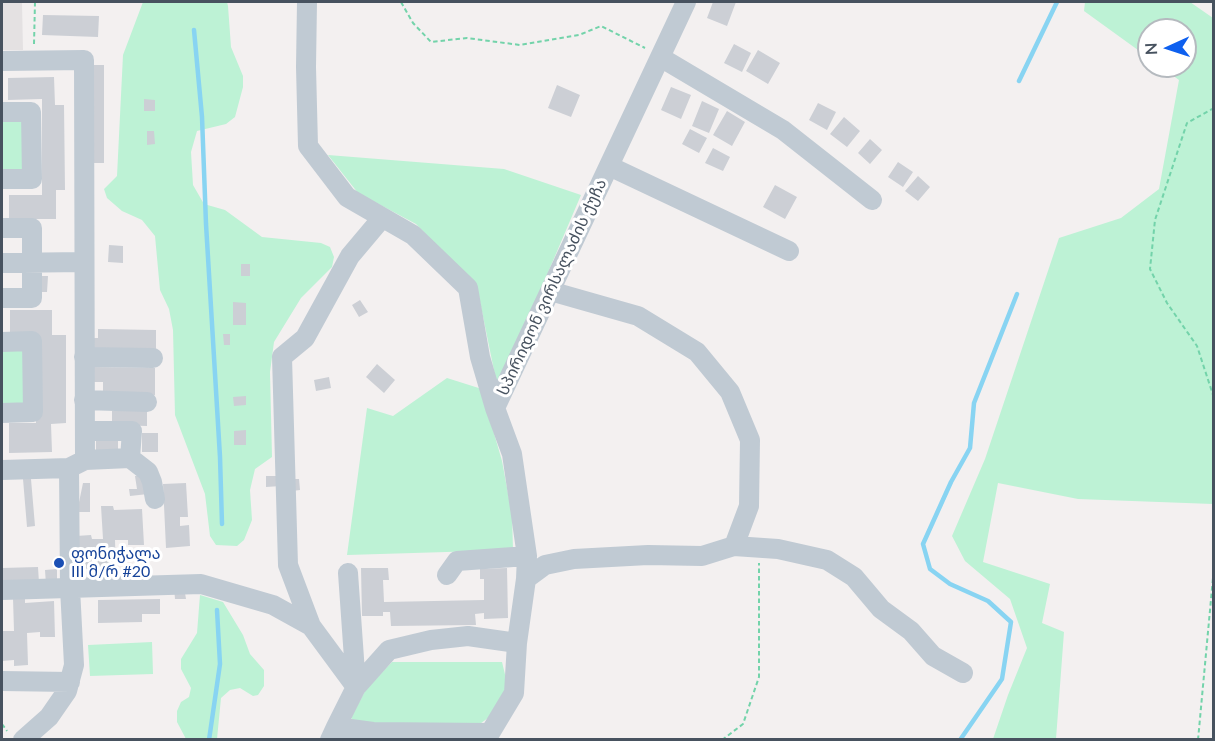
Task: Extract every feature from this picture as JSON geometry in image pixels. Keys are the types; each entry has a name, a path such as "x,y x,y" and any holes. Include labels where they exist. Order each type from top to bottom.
{"street":[{"path":"308,2 306,67 308,146 347,197 413,235 468,288 480,357 495,408"},
{"name":"სპირიდონ ვირსალაძის ქუჩა","path":"333,733 490,733 514,693 527,556 512,454 495,408 686,2"},
{"path":"660,57 783,130 872,200"},
{"path":"2,61 84,60 85,431 77,464 70,588 74,665 67,692 49,717 23,740"},
{"path":"2,112 31,112 32,178 2,179"},
{"path":"609,166 789,251"},
{"path":"356,687 311,626 288,565 282,357 305,338 351,256 382,218"},
{"path":"2,228 32,228 33,298 2,298"},
{"path":"2,263 84,262"},
{"path":"550,291 638,316 697,352 730,393 750,440 748,506 734,546"},
{"path":"2,342 32,341 33,412 2,413"},
{"path":"84,357 153,358"},
{"path":"84,400 147,402"},
{"path":"85,431 132,431 130,459"},
{"path":"2,470 130,459 148,472 154,499"},
{"path":"526,579 545,565 574,559 648,555 702,556 734,546 778,549 827,560 854,577 881,609 911,631 933,656 963,673"},
{"path":"447,575 457,561 527,556"},
{"path":"348,573 356,687"},
{"path":"4,594 70,588 201,584 273,605 311,626"},
{"path":"333,733 356,687 389,650 431,640 468,636 517,643"},
{"path":"2,681 70,682"}],"path":[{"path":"34,59 35,2"},
{"path":"401,2 413,23 431,42 467,38 520,45 579,35 601,26 660,57"},
{"path":"1214,108 1187,123 1155,220 1150,269 1167,303 1197,346 1214,398"},
{"path":"722,740 742,724 759,677 761,548"},
{"path":"1198,740 1214,567"}],"shaded area":[{"path":"2,2 22,2 23,50 2,50"}],"green space":[{"path":"143,2 227,2 231,47 243,76 243,87 235,117 226,124 197,131 191,152 193,185 204,204 225,210 262,237 321,243 330,247 334,257 332,267 301,298 274,342 270,372 272,457 255,469 250,490 252,520 244,540 237,546 216,545 210,536 205,494 175,415 173,330 169,309 160,290 155,236 142,220 122,211 107,198 104,189 117,176 123,55"},
{"path":"1085,2 1190,2 1213,18 1213,504 1078,499 998,483 983,562 1050,584 1042,623 1064,632 1056,739 993,739 1027,648 1010,599 965,561 952,536 985,459 1059,238 1121,218 1159,189 1179,80 1176,78 1197,78 1197,18 1137,18 1137,49 1084,11"},
{"path":"2,122 25,122 26,170 2,170"},
{"path":"328,155 504,169 581,195 498,390 477,287 416,224 358,193"},
{"path":"2,346 28,346 29,409 2,409"},
{"path":"447,378 485,390 485,402 502,461 512,515 513,550 347,555 367,408 393,416"},
{"path":"200,595 223,602 243,635 250,654 264,670 264,686 258,695 253,696 240,688 230,690 221,698 217,739 186,739 177,722 177,711 181,702 189,697 191,688 181,669 181,659 197,633"},
{"path":"152,642 153,674 90,676 88,645"},
{"path":"392,662 502,662 509,691 499,710 477,726 358,724 351,718 366,689"}],"building":[{"path":"713,2 736,2 727,26 707,18"},
{"path":"43,15 99,16 98,37 42,35"},
{"path":"734,44 751,53 742,72 724,63"},
{"path":"758,50 780,63 768,84 746,71"},
{"path":"93,65 104,65 104,163 93,163"},
{"path":"54,77 55,105 64,105 65,190 56,190 56,219 9,219 9,195 42,195 42,99 8,100 8,78"},
{"path":"557,85 580,95 571,117 548,108"},
{"path":"671,87 691,95 681,119 661,110"},
{"path":"144,99 155,100 155,111 144,111"},
{"path":"702,101 719,109 709,133 692,126"},
{"path":"818,103 836,112 827,130 809,120"},
{"path":"727,111 745,122 732,146 713,135"},
{"path":"844,117 860,131 847,147 830,134"},
{"path":"690,129 707,138 699,153 682,144"},
{"path":"147,131 154,131 155,144 147,145"},
{"path":"870,139 882,150 870,164 858,153"},
{"path":"713,148 730,157 723,171 705,163"},
{"path":"898,162 913,172 903,187 888,177"},
{"path":"918,176 930,187 918,201 905,191"},
{"path":"775,185 797,197 785,219 763,207"},
{"path":"109,245 123,246 123,263 108,262"},
{"path":"241,264 250,264 250,276 241,276"},
{"path":"40,276 48,276 47,292 39,292"},
{"path":"360,300 368,312 359,317 352,305"},
{"path":"233,302 246,303 246,325 233,325"},
{"path":"10,310 52,310 52,335 66,335 66,423 51,424 52,452 9,453 9,423 36,423 35,336 10,336"},
{"path":"98,329 156,330 156,349 93,348 93,338 98,338"},
{"path":"223,334 230,334 230,345 224,345"},
{"path":"377,364 395,380 384,393 366,377"},
{"path":"93,367 155,368 155,395 103,394 103,382 93,382"},
{"path":"329,377 331,388 316,391 314,380"},
{"path":"246,396 246,405 234,406 233,397"},
{"path":"112,411 147,411 147,426 112,425"},
{"path":"246,430 246,445 234,445 234,431"},
{"path":"142,433 158,433 158,452 142,452"},
{"path":"96,439 118,439 118,453 96,454"},
{"path":"147,475 148,494 130,496 129,489 137,489 135,476"},
{"path":"266,476 280,476 281,486 266,487"},
{"path":"23,479 31,479 35,526 27,527"},
{"path":"291,479 299,479 300,490 292,491"},
{"path":"83,483 90,483 90,512 77,512"},
{"path":"186,483 188,517 180,517 180,526 189,525 190,546 166,548 163,484"},
{"path":"101,506 113,506 114,510 142,509 144,545 128,545 128,540 115,540 116,573 103,574 102,568 78,569 76,536 91,535 92,539 103,539"},
{"path":"38,567 39,583 2,583 2,568"},
{"path":"361,568 388,568 389,580 383,580 384,602 484,600 484,579 480,579 480,569 507,568 508,618 484,619 484,613 475,614 476,625 391,626 390,612 383,612 383,616 362,616"},
{"path":"57,569 57,584 46,585 45,570"},
{"path":"174,587 185,593 186,599 175,599"},
{"path":"13,598 25,598 25,603 54,601 55,637 40,637 40,632 27,633 28,665 14,666 14,660 2,661 2,631 14,631"},
{"path":"160,599 160,614 142,614 142,622 98,623 98,600"}],"waterway":[{"path":"1019,81 1057,2"},
{"path":"194,30 202,117 222,524"},
{"path":"960,740 1002,679 1011,622 988,601 950,584 930,569 923,544 951,482 970,448 974,403 1017,294"},
{"path":"209,740 220,664 217,610"}],"place":[{"name":"ფონიჭალა III მ/რ #20","path":"59,563"}]}
